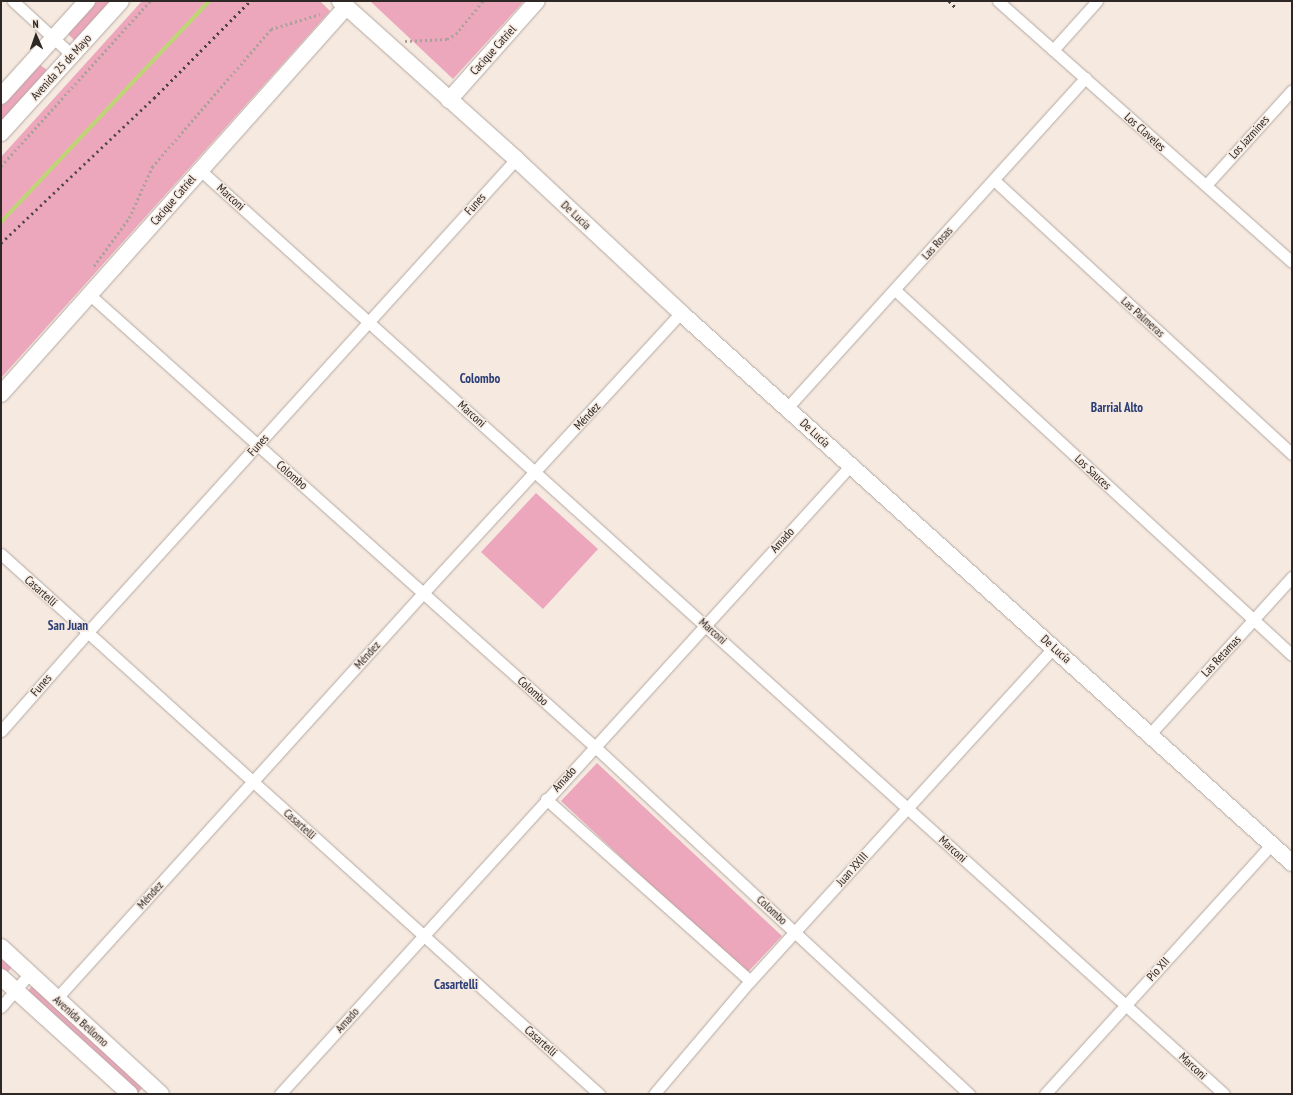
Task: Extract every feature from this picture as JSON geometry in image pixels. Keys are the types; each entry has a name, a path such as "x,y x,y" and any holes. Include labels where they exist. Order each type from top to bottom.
{"street":[{"path":"12,1 72,54"},
{"name":"Avenida 25 de Mayo","path":"1,96 87,1"},
{"name":"Avenida 25 de Mayo","path":"1,133 121,1"},
{"name":"Cacique Catriel","path":"449,100 537,1"},
{"name":"Los Claveles","path":"998,1 1292,262"},
{"path":"1053,50 1097,1"},
{"name":"De Lucía","path":"343,4 516,159 681,313 850,466 1054,647 1292,863"},
{"name":"Cacique Catriel","path":"1,394 200,170 343,4"},
{"name":"Las Rosas","path":"787,408 1085,78"},
{"name":"Los Jazmines","path":"1206,185 1292,90"},
{"name":"Funes","path":"1,731 87,633 516,159"},
{"name":"Marconi","path":"200,170 370,321 1224,1094"},
{"name":"Las Palmeras","path":"994,180 1292,454"},
{"name":"Los Sauces","path":"895,290 1292,655"},
{"name":"Colombo","path":"90,295 424,592 594,746 969,1094"},
{"name":"Méndez","path":"56,999 424,592 681,313"},
{"name":"Amado","path":"280,1094 594,746 850,466"},
{"name":"Casartelli","path":"1,554 87,633 425,935 599,1094"},
{"name":"Las Retamas","path":"1150,734 1292,578"},
{"name":"Juan XXIII","path":"654,1094 750,981 1054,647"},
{"path":"546,799 750,981"},
{"name":"Pío XII","path":"1045,1094 1272,844"},
{"name":"Avenida Bellomo","path":"1,947 154,1092"},
{"path":"1,1007 14,989 30,973"},
{"name":"Avenida Bellomo","path":"1,977 130,1094"}],"path":[{"path":"1,166 150,1"},
{"path":"385,42 447,40 456,34 483,1"},
{"path":"93,267 129,218 152,167 271,29 324,13"}],"shaded area":[{"path":"97,1 111,1 75,41 68,34"},
{"path":"142,1 320,1 330,11 1,378 1,157"},
{"path":"370,1 524,1 453,79"},
{"path":"39,64 47,70 1,121 1,106"},
{"path":"536,493 598,549 543,609 481,552"},
{"path":"597,763 782,936 746,974 561,801"},
{"path":"1,955 13,966 7,973 1,967"},
{"path":"32,986 144,1086 138,1093 26,993"}],"waterway":[{"path":"1,222 209,1"}],"railway":[{"path":"1,243 154,98 250,1"},
{"path":"949,1 955,7"}],"district":[{"name":"Colombo","path":"480,379"},
{"name":"Barrial Alto","path":"1117,408"},
{"name":"San Juan","path":"68,626"},
{"name":"Casartelli","path":"456,985"}]}
